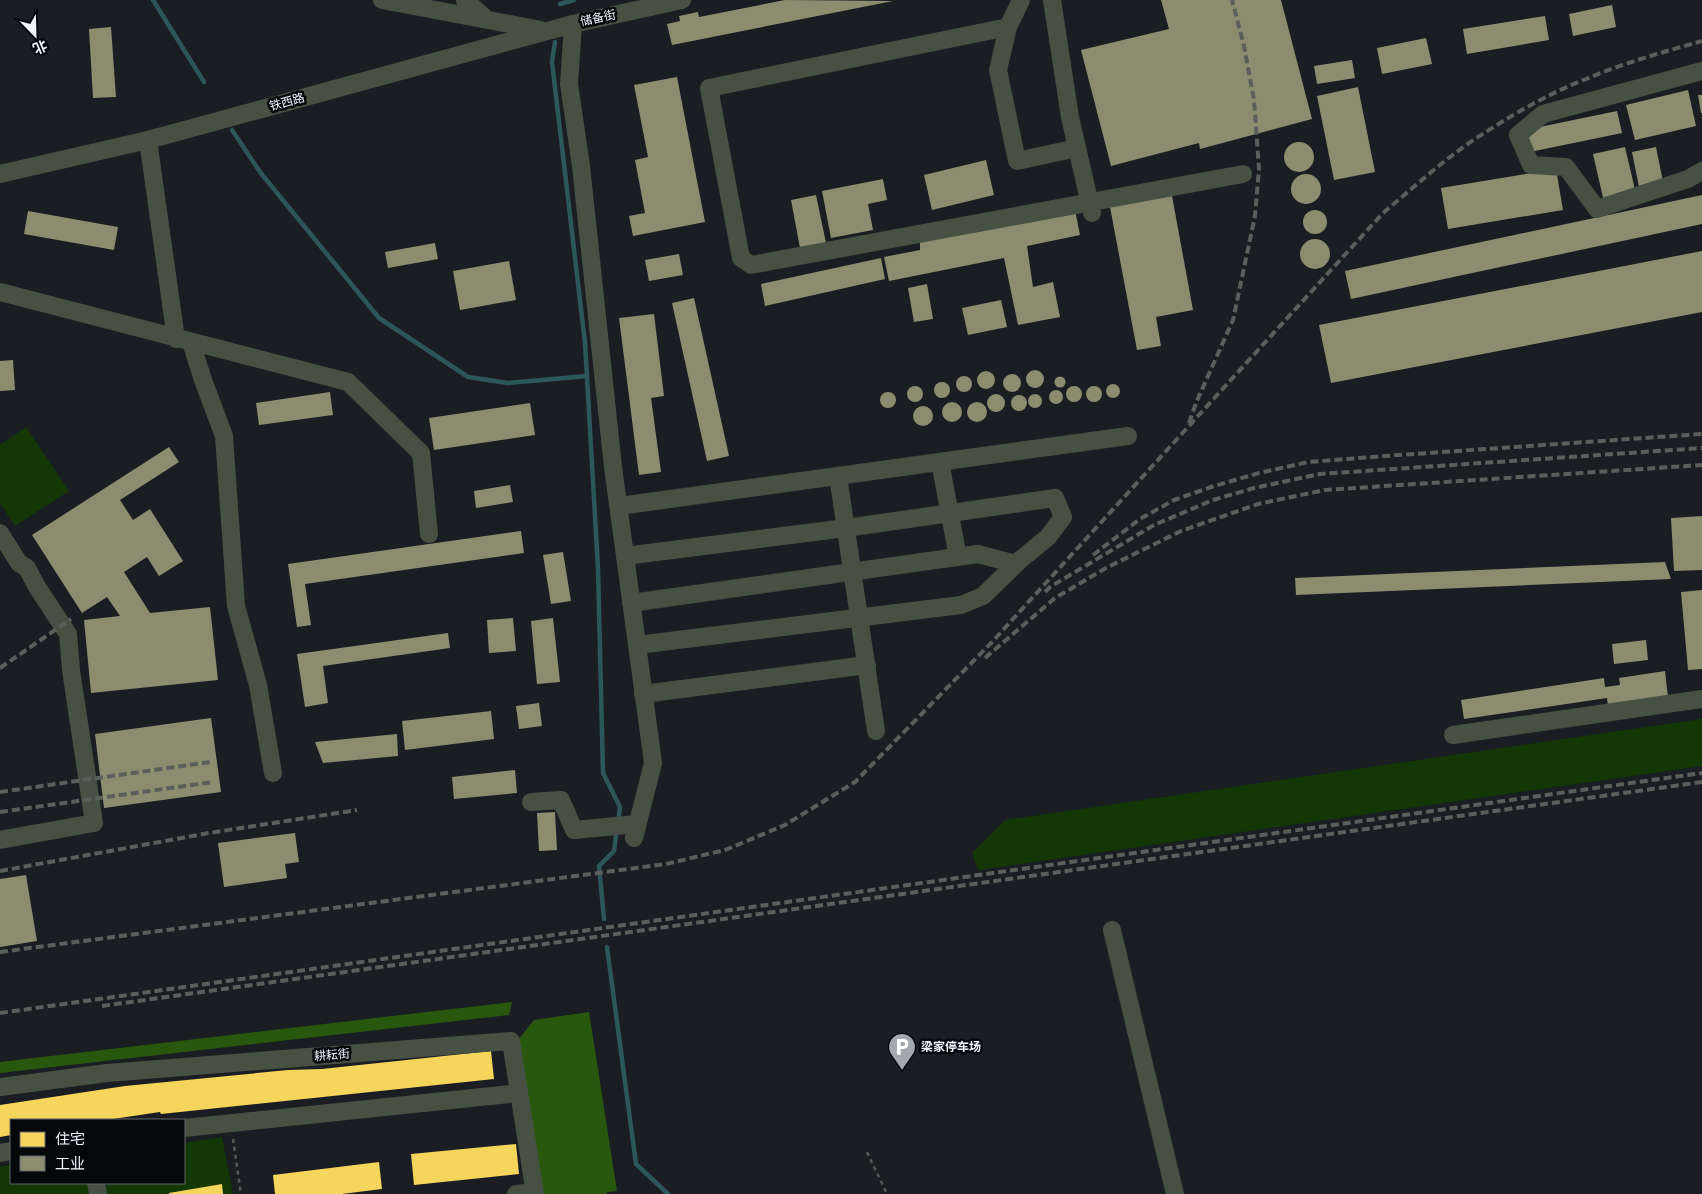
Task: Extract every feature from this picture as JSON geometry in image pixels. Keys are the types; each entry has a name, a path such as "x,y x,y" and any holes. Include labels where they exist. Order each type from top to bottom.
{"street":[{"path":"382,0 547,31"},
{"path":"465,0 486,20"},
{"name":"储备街","path":"573,24 682,0"},
{"path":"1021,0 1008,27 998,70 1017,161 1077,148"},
{"path":"1052,0 1070,117 1091,208"},
{"path":"530,802 561,800 574,830 607,827 633,829 653,763 618,506 581,166 569,84 573,24"},
{"name":"铁西路","path":"0,174 148,140 573,24"},
{"path":"1008,27 709,88 741,258 751,265 1091,208 1244,174"},
{"path":"1702,71 1544,114 1518,136 1530,164 1566,167 1597,209 1688,179 1702,171"},
{"path":"148,140 184,341 203,380 224,436 236,606 258,685 273,773"},
{"path":"0,292 348,382 421,453 429,534"},
{"path":"618,506 1128,436"},
{"path":"940,462 958,557"},
{"path":"838,476 876,730"},
{"path":"625,556 846,528 1055,498 1063,517 1048,537 1016,564 983,596 961,605 637,645"},
{"path":"0,533 19,563 27,568 37,587 68,634 71,670 94,823 0,840"},
{"path":"631,603 978,554 1016,564"},
{"path":"643,694 867,665"},
{"path":"1453,735 1702,699"},
{"path":"1112,930 1175,1194"},
{"name":"耕耘街","path":"0,1087 107,1073 511,1041 534,1193"},
{"path":"185,1128 519,1093"},
{"path":"516,1194 534,1193"}],"path":[{"path":"231,1123 241,1194"},
{"path":"868,1152 887,1194"}],"green space":[{"path":"26,427 69,491 15,526 0,503 0,445"},
{"path":"1702,719 1702,766 978,870 972,853 1005,820"},
{"path":"512,1002 509,1015 0,1073 0,1062"},
{"path":"589,1012 617,1191 607,1192 607,1194 543,1194 519,1039 534,1020"},
{"path":"222,1137 233,1194 107,1194 106,1184 185,1184 185,1143"},
{"path":"10,1165 10,1184 89,1184 90,1194 0,1194 0,1167"}],"building: 住宅":[{"path":"491,1051 494,1079 161,1114 160,1112 113,1119 10,1119 10,1135 0,1137 0,1105 125,1086 288,1070 322,1069"},
{"path":"516,1144 519,1174 414,1185 411,1154"},
{"path":"379,1162 382,1189 342,1194 275,1194 273,1175"},
{"path":"222,1184 223,1194 169,1194 169,1193"}],"building: 工业":[{"path":"785,0 893,1 672,45 667,24 680,21 679,16 698,12 699,17"},
{"path":"1161,0 1281,0 1312,119 1200,149 1199,143 1111,166 1081,50 1169,29"},
{"path":"1612,5 1616,27 1573,36 1569,14"},
{"path":"1545,16 1549,40 1467,54 1463,29"},
{"path":"111,27 116,97 93,98 89,29"},
{"path":"1426,38 1432,64 1382,74 1377,48"},
{"path":"1352,60 1355,78 1317,84 1314,66"},
{"path":"677,77 705,222 633,236 629,216 645,213 635,160 648,157 634,85"},
{"path":"1358,87 1375,172 1334,180 1317,96"},
{"path":"1688,90 1696,126 1635,140 1626,105"},
{"path":"1698,95 1702,95 1702,113 1701,113"},
{"path":"1617,111 1622,133 1530,152 1525,130"},
{"path":"1299,142 1310,146 1314,157 1310,168 1299,172 1288,168 1284,157 1288,146"},
{"path":"1625,147 1636,194 1604,202 1593,154"},
{"path":"1656,147 1664,187 1640,192 1632,152"},
{"path":"986,160 994,195 932,210 924,175"},
{"path":"1556,169 1563,210 1448,229 1441,188"},
{"path":"1306,174 1312,175 1320,183 1320,195 1312,203 1306,204 1300,203 1292,195 1291,189 1292,183 1300,175"},
{"path":"883,179 887,200 868,204 873,230 831,238 822,191"},
{"path":"816,195 826,243 800,248 791,200"},
{"path":"1702,195 1702,224 1351,299 1345,271"},
{"path":"1172,196 1193,310 1156,317 1161,346 1137,350 1110,207"},
{"path":"1075,210 1080,235 1027,246 1033,287 1053,282 1060,317 1018,325 1004,258 889,281 884,257 920,250 920,242"},
{"path":"1315,210 1324,213 1327,222 1324,231 1315,234 1306,231 1303,222 1306,213"},
{"path":"28,211 118,227 114,250 24,234"},
{"path":"1315,239 1321,240 1329,248 1329,260 1321,268 1315,269 1309,268 1301,260 1300,254 1301,248 1309,240"},
{"path":"435,243 438,259 388,268 385,252"},
{"path":"1702,251 1702,312 1331,383 1319,325"},
{"path":"679,254 683,275 649,281 645,260"},
{"path":"881,258 885,279 765,306 761,284"},
{"path":"509,261 516,300 460,310 453,271"},
{"path":"927,284 933,319 914,322 908,288"},
{"path":"694,298 729,456 707,461 672,303"},
{"path":"1001,300 1007,327 968,335 962,308"},
{"path":"654,314 664,396 651,398 661,472 639,475 619,318"},
{"path":"13,360 15,390 0,391 0,361"},
{"path":"1035,370 1041,373 1044,379 1041,385 1035,388 1029,385 1026,379 1029,373"},
{"path":"986,371 992,374 995,380 992,386 986,389 980,386 977,380 980,374"},
{"path":"1012,374 1018,377 1021,383 1018,389 1012,392 1006,389 1003,383 1006,377"},
{"path":"964,376 972,384 964,392 956,384"},
{"path":"1058,377 1062,377 1065,382 1064,386 1058,387 1055,384 1055,380"},
{"path":"939,382 945,382 950,387 948,396 939,398 934,393 934,387"},
{"path":"1110,384 1116,384 1120,391 1116,398 1110,398 1106,394 1106,388"},
{"path":"912,386 918,386 923,391 921,400 912,402 907,397 907,391"},
{"path":"1074,386 1080,388 1082,394 1080,400 1074,402 1068,400 1066,394 1068,388"},
{"path":"1094,386 1102,394 1094,402 1086,394"},
{"path":"1053,390 1059,390 1063,397 1059,404 1053,404 1049,400 1049,394"},
{"path":"330,392 333,415 259,425 256,403"},
{"path":"888,392 894,394 896,400 894,406 888,408 882,406 880,400 882,394"},
{"path":"996,394 1004,399 1005,403 1000,411 996,412 988,407 987,403 992,395"},
{"path":"1035,394 1040,396 1042,401 1040,406 1035,408 1030,406 1028,401 1030,396"},
{"path":"1019,395 1025,397 1027,403 1025,409 1019,411 1013,409 1011,403 1013,397"},
{"path":"952,402 959,405 962,412 959,419 952,422 945,419 942,412 945,405"},
{"path":"977,402 984,405 987,412 984,419 977,422 970,419 967,412 970,405"},
{"path":"530,403 535,435 434,450 429,418"},
{"path":"919,406 927,406 933,412 933,420 927,426 919,426 913,420 913,412"},
{"path":"169,447 179,462 120,500 133,520 150,509 183,561 159,576 147,557 124,572 150,613 210,607 218,680 91,693 84,620 120,616 107,597 82,613 32,535"},
{"path":"510,485 513,502 476,508 474,491"},
{"path":"1702,516 1702,570 1674,571 1671,518"},
{"path":"521,531 524,553 305,584 311,625 297,627 288,564"},
{"path":"563,552 571,601 551,604 543,555"},
{"path":"1665,562 1671,579 1296,595 1295,578"},
{"path":"1702,590 1702,669 1688,670 1681,592"},
{"path":"513,618 516,651 489,653 487,620"},
{"path":"553,618 560,682 537,684 531,621"},
{"path":"448,633 450,648 323,666 328,703 305,707 297,654"},
{"path":"1646,640 1648,660 1614,664 1612,644"},
{"path":"1665,671 1668,697 1608,706 1607,698 1464,719 1461,700 1604,678 1605,687 1620,685 1619,678"},
{"path":"539,703 542,726 519,729 516,706"},
{"path":"491,711 494,739 405,750 402,721"},
{"path":"211,718 221,792 104,808 95,734"},
{"path":"397,734 398,756 323,763 315,742"},
{"path":"515,770 517,793 454,799 452,777"},
{"path":"555,812 557,850 539,851 537,813"},
{"path":"295,833 299,862 285,864 287,878 224,887 218,843"},
{"path":"26,875 37,941 0,947 0,879"}],"waterway":[{"path":"153,0 204,82"},
{"path":"560,4 574,0"},
{"path":"555,42 552,62 585,343 598,568 603,773 620,807 618,822"},
{"path":"232,130 260,172 379,318 468,377 508,383 587,376"},
{"path":"604,919 599,866 614,851 617,829"},
{"path":"607,947 636,1164 668,1194"}],"railway":[{"path":"1189,423 1233,320 1255,216 1259,169 1254,100 1244,46 1232,0"},
{"path":"0,952 666,864 725,850 785,825 855,782 992,642 1383,213 1439,165 1502,122 1557,91 1600,73 1702,41"},
{"path":"1093,555 1140,519 1174,500 1259,473 1308,462 1702,434"},
{"path":"1045,592 1050,587 1154,525 1213,500 1254,488 1320,474 1702,448"},
{"path":"985,658 1055,598 1106,568 1181,531 1258,504 1325,490 1702,465"},
{"path":"0,668 71,619"},
{"path":"0,792 210,762"},
{"path":"0,1013 1702,773"},
{"path":"0,812 213,782"},
{"path":"102,1006 1702,782"},
{"path":"0,871 209,833 357,810"}],"place":[{"name":"梁家停车场","path":"902,1071"}]}
